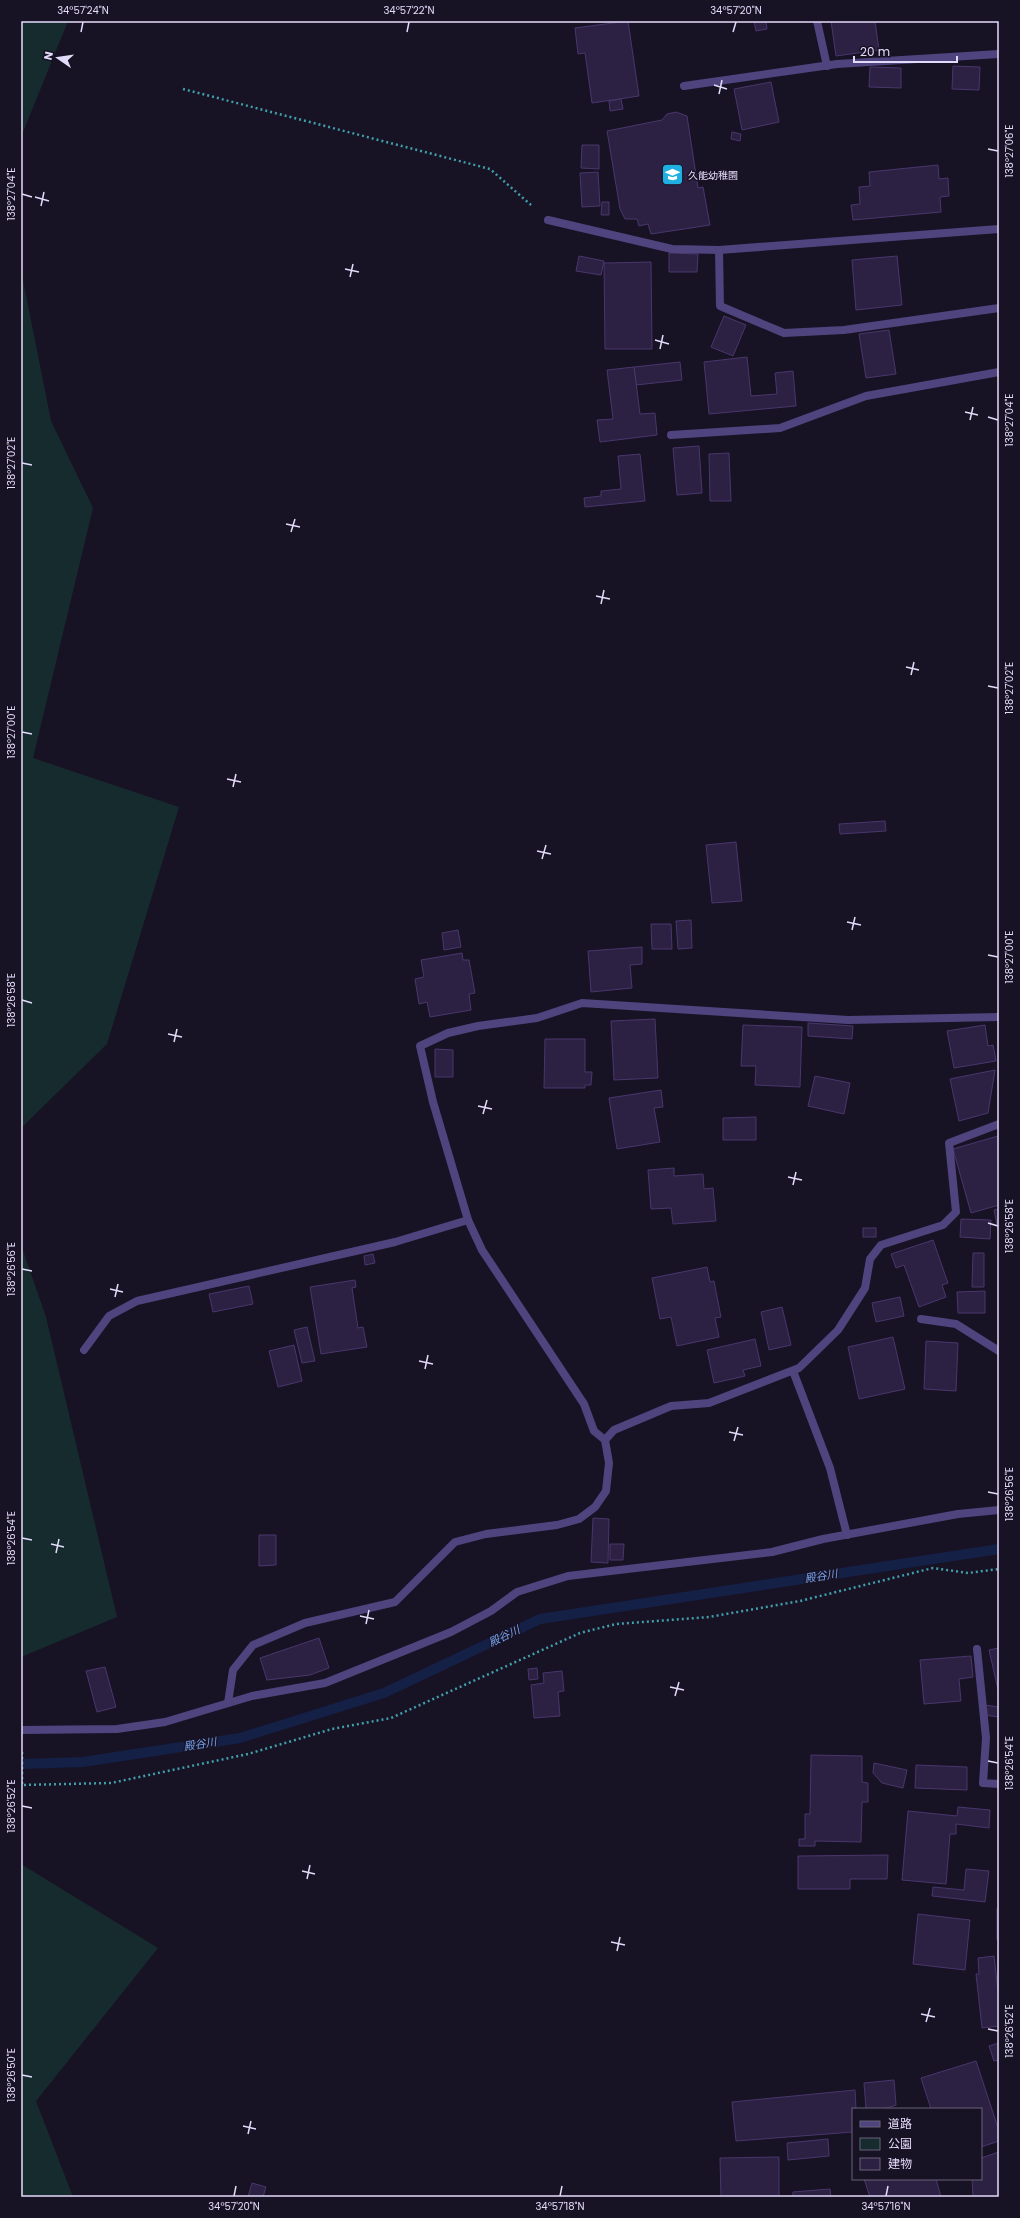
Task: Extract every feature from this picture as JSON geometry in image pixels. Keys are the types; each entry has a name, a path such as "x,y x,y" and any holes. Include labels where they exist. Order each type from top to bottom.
{"street":[{"path":"817,21 827,66"},
{"path":"684,86 827,66 930,57 999,54"},
{"path":"548,220 672,249 719,250 999,229"},
{"path":"719,250 720,306 784,333 844,330 999,308"},
{"path":"671,435 780,428 866,396 999,372"},
{"path":"228,1703 233,1670 252,1645 305,1623 395,1602 456,1542 486,1534 557,1525 579,1519 595,1508 606,1491 609,1463 605,1440 594,1431 584,1404 482,1250 468,1220 432,1102 420,1046 448,1033 478,1026 537,1018 582,1003 848,1020 999,1017"},
{"path":"605,1440 614,1430 671,1406 709,1403 799,1368 838,1330 865,1288 870,1259 880,1245 943,1225 956,1212 949,1143 999,1124"},
{"path":"84,1350 109,1316 137,1301 395,1242 468,1220"},
{"path":"921,1319 956,1324 999,1351"},
{"path":"793,1371 830,1468 847,1535"},
{"path":"21,1730 117,1729 165,1722 252,1696 325,1684 451,1632 491,1611 517,1592 568,1576 772,1552 847,1535 958,1514 999,1510"},
{"path":"977,1649 986,1738 983,1783 999,1784"}],"path":[{"path":"183,89 490,168 548,220"},
{"path":"21,1730 22,1785 111,1784 248,1754 332,1729 391,1718 580,1633 616,1624 710,1617 800,1601 933,1568 968,1573 999,1569"}],"green space":[{"path":"21,21 68,21 21,137"},
{"path":"21,270 51,421 93,508 33,758 179,807 107,1044 21,1128"},
{"path":"21,1245 46,1317 117,1617 21,1657"},
{"path":"21,1864 158,1948 36,2101 73,2197 21,2197"}],"building":[{"path":"628,21 639,96 592,103 585,53 578,54 575,28"},
{"path":"754,21 766,21 767,29 756,31"},
{"path":"831,21 875,21 879,50 836,56"},
{"path":"953,66 980,67 979,90 952,89"},
{"path":"870,67 901,68 901,88 869,87"},
{"path":"771,82 779,122 742,130 734,89"},
{"path":"621,99 623,109 610,111 609,101"},
{"path":"676,112 687,116 698,188 703,187 710,225 651,234 648,224 639,226 637,219 625,219 620,209 607,131 662,120 667,114"},
{"path":"732,132 741,134 740,141 731,139"},
{"path":"582,145 599,145 599,169 581,168"},
{"path":"938,165 939,179 948,178 949,196 940,197 941,212 853,220 851,205 860,204 859,187 870,186 869,172"},
{"path":"598,172 600,206 582,207 580,173"},
{"path":"602,202 609,202 609,215 601,215"},
{"path":"669,253 698,254 697,272 669,272"},
{"path":"579,256 604,261 601,275 576,271"},
{"path":"897,256 902,305 856,310 852,260"},
{"path":"651,262 652,349 605,349 604,263"},
{"path":"724,316 746,325 733,356 711,347"},
{"path":"889,330 896,374 866,378 859,334"},
{"path":"747,357 751,396 777,394 775,373 793,371 796,406 709,414 704,362"},
{"path":"680,362 682,380 636,385 634,367"},
{"path":"634,367 640,414 655,413 657,435 600,442 597,420 613,419 607,370"},
{"path":"699,446 702,493 677,495 673,448"},
{"path":"729,453 731,501 710,501 709,454"},
{"path":"640,454 645,501 585,507 584,498 601,496 601,491 621,489 618,456"},
{"path":"885,821 886,831 840,834 839,824"},
{"path":"736,842 742,901 712,903 706,845"},
{"path":"691,920 692,948 678,949 676,921"},
{"path":"651,924 671,924 672,949 652,949"},
{"path":"458,930 461,947 444,950 442,933"},
{"path":"642,947 642,964 630,965 632,988 591,992 588,951"},
{"path":"462,953 463,960 469,960 475,993 469,994 471,1010 430,1017 427,1002 419,1004 415,979 424,977 421,960"},
{"path":"655,1019 658,1078 614,1080 611,1021"},
{"path":"808,1023 853,1026 852,1039 808,1036"},
{"path":"743,1025 802,1027 800,1087 755,1085 756,1066 741,1066"},
{"path":"985,1025 988,1046 993,1045 996,1061 954,1068 947,1031"},
{"path":"545,1039 585,1039 585,1072 592,1072 591,1085 585,1085 585,1088 544,1088"},
{"path":"435,1049 453,1050 453,1077 435,1077"},
{"path":"995,1070 988,1113 959,1121 950,1079"},
{"path":"815,1076 850,1083 844,1114 808,1106"},
{"path":"661,1090 663,1107 654,1108 660,1142 617,1149 609,1098"},
{"path":"756,1117 756,1140 723,1140 723,1118"},
{"path":"998,1136 999,1205 971,1213 953,1149"},
{"path":"674,1168 674,1176 703,1174 704,1189 713,1188 716,1221 673,1224 671,1208 651,1209 648,1170"},
{"path":"999,1209 999,1234 994,1210"},
{"path":"961,1219 991,1220 990,1239 960,1237"},
{"path":"863,1228 876,1228 876,1237 863,1237"},
{"path":"933,1240 948,1283 942,1285 946,1297 919,1307 904,1265 896,1268 891,1254"},
{"path":"973,1253 984,1253 984,1287 972,1287"},
{"path":"373,1254 375,1263 365,1265 364,1256"},
{"path":"707,1267 710,1282 714,1281 721,1317 715,1318 719,1337 677,1346 671,1317 660,1319 652,1278"},
{"path":"355,1280 356,1287 352,1288 358,1328 363,1327 367,1347 321,1354 310,1287"},
{"path":"249,1286 253,1304 213,1312 209,1294"},
{"path":"985,1291 985,1313 958,1313 957,1292"},
{"path":"900,1297 904,1316 876,1322 872,1303"},
{"path":"782,1307 791,1345 769,1350 761,1312"},
{"path":"307,1327 315,1361 302,1363 294,1330"},
{"path":"893,1337 905,1389 859,1399 848,1347"},
{"path":"755,1339 761,1366 743,1370 745,1376 714,1383 707,1350"},
{"path":"926,1341 958,1343 956,1391 924,1389"},
{"path":"294,1345 302,1381 278,1387 269,1351"},
{"path":"593,1518 609,1519 608,1563 591,1562"},
{"path":"259,1535 276,1535 276,1565 259,1566"},
{"path":"610,1544 624,1544 623,1560 610,1560"},
{"path":"319,1638 329,1668 310,1675 267,1680 260,1658"},
{"path":"999,1648 999,1694 989,1650"},
{"path":"971,1656 973,1677 959,1679 961,1701 924,1704 920,1660"},
{"path":"105,1667 116,1707 97,1712 86,1671"},
{"path":"537,1668 538,1679 529,1680 528,1669"},
{"path":"562,1671 564,1691 558,1692 560,1716 534,1718 531,1685 544,1683 543,1673"},
{"path":"985,1705 999,1707 999,1717 984,1715"},
{"path":"811,1755 862,1756 862,1782 868,1783 868,1802 862,1802 861,1842 815,1841 815,1846 799,1846 799,1839 805,1839 805,1814 810,1814"},
{"path":"874,1763 907,1770 903,1788 882,1783 873,1773"},
{"path":"916,1765 967,1767 967,1790 915,1788"},
{"path":"958,1807 990,1810 989,1828 956,1824 956,1834 950,1834 946,1884 902,1880 908,1811 957,1816"},
{"path":"888,1855 887,1879 850,1879 850,1889 798,1889 798,1856"},
{"path":"966,1869 989,1871 985,1902 932,1896 933,1887 964,1890"},
{"path":"997,1909 999,1909 999,1939 997,1939"},
{"path":"918,1914 970,1920 965,1970 913,1964"},
{"path":"994,1956 999,2000 999,2026 982,2028 976,1974 979,1974 978,1958"},
{"path":"999,2043 999,2060 994,2061 989,2046"},
{"path":"976,2061 999,2131 999,2141 982,2147 982,2108 931,2108 921,2078"},
{"path":"894,2080 896,2105 887,2108 866,2108 864,2083"},
{"path":"855,2090 856,2108 852,2108 852,2132 736,2141 732,2102"},
{"path":"828,2139 829,2156 788,2160 787,2143"},
{"path":"999,2152 999,2197 973,2197 972,2180 982,2180 982,2158"},
{"path":"779,2157 779,2197 721,2197 720,2158"},
{"path":"864,2180 936,2180 941,2197 870,2197"},
{"path":"252,2183 266,2187 263,2197 248,2197"},
{"path":"830,2189 831,2197 793,2197 793,2192"}],"waterway":[{"name":"殿谷川","path":"21,1764 83,1762 240,1738 384,1693 540,1619 999,1549"}],"place":[{"name":"久能幼稚園","path":"672,175"}]}
